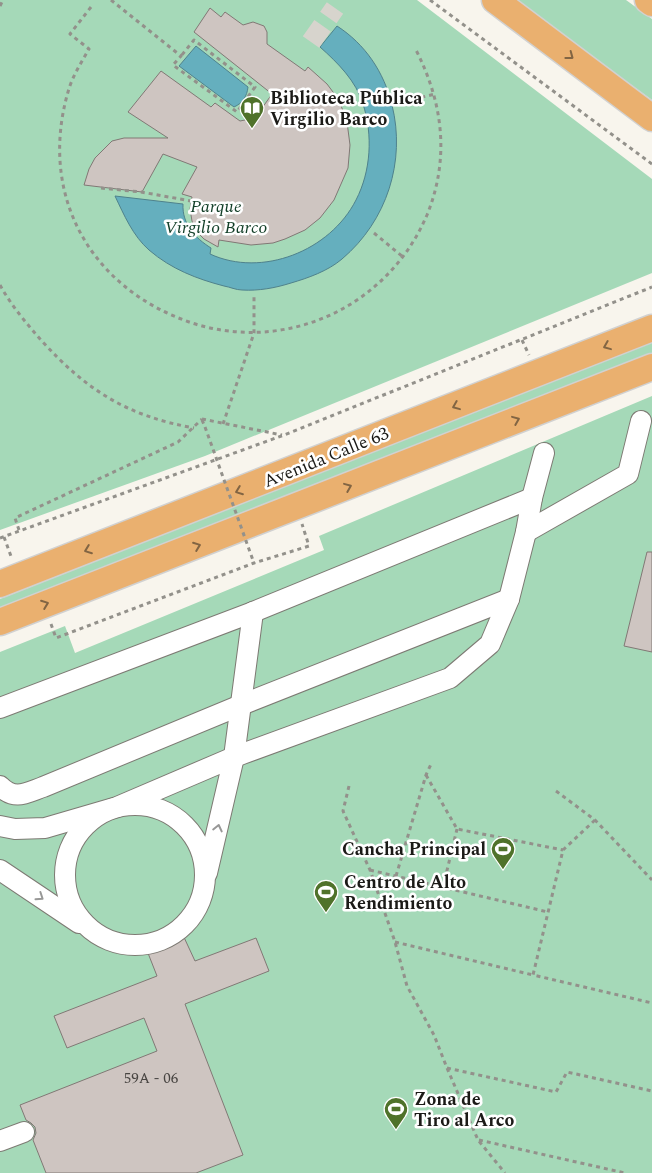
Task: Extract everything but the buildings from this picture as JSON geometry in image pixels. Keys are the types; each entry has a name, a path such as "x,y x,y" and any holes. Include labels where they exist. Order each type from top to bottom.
{"main road":[{"path":"496,0 652,118"},
{"path":"648,0 652,3"},
{"name":"Avenida Calle 63","path":"0,584 652,328"},
{"name":"Avenida Calle 63","path":"0,622 652,367"}],"lane":[{"path":"526,532 628,474 641,422"},
{"path":"95,934 78,918 68,898 64,875 68,852 79,832 96,816 234,757 450,678 490,644 509,599 544,453"},
{"path":"0,708 253,612 532,498"},
{"path":"0,786 7,793 19,795 509,599"},
{"path":"0,870 95,934 115,944 138,946 160,941 179,930 194,913 203,892 234,757 253,612"},
{"path":"0,826 15,829 45,828 117,807 141,805 164,811 184,825 198,845 204,868 203,892"},
{"path":"0,1141 24,1132"}],"path":[{"path":"0,6 2,0"},
{"path":"111,0 181,56"},
{"path":"430,0 652,164"},
{"path":"91,8 70,34 89,49 77,69 68,91 60,128 60,166 67,201 79,231 94,255 128,290 174,316 206,327 232,332 277,331 303,326 325,318 348,306 370,291 403,257 422,226 432,203 439,174 442,143 435,94 426,69 416,50"},
{"path":"194,40 255,88 236,112 225,104 173,65 194,40"},
{"path":"398,103 435,94"},
{"path":"223,108 225,104"},
{"path":"101,188 142,192 191,201"},
{"path":"374,234 403,257"},
{"path":"0,285 25,322 75,375 120,405 149,417 194,428"},
{"path":"0,538 284,435 652,287"},
{"path":"223,424 254,333 254,295"},
{"path":"19,530 16,518 178,442 202,419"},
{"path":"202,419 284,435"},
{"path":"202,419 254,563"},
{"path":"50,622 56,638 254,563 309,546"},
{"path":"396,876 426,775 432,762"},
{"path":"426,775 457,829 443,887"},
{"path":"348,786 343,811 370,870 395,942 407,986 434,1035 478,1140 505,1173"},
{"path":"556,791 595,820 652,880"},
{"path":"533,975 563,850 595,820"},
{"path":"457,829 563,850"},
{"path":"370,870 548,912"},
{"path":"395,942 652,1003"},
{"path":"447,1068 556,1092 567,1072 652,1092"},
{"path":"478,1140 624,1173"}],"green space":[{"name":"Parque Virgilio Barco","path":"0,0 417,0 652,179 652,273 205,456 0,530"},
{"path":"514,0 626,0 652,19 652,100"},
{"path":"652,341 652,355 0,611 0,599"},
{"name":"Centro de Alto Rendimiento","path":"652,396 652,1173 0,1173 0,652 65,626 75,653 324,550 319,536"}],"water":[{"path":"337,26 365,50 378,70 392,105 396,126 394,168 389,189 371,227 358,244 342,259 318,274 279,286 255,290 238,290 194,277 157,257 143,244 134,232 115,196 183,204 187,224 200,240 211,248 210,254 230,261 251,263 272,261 293,255 312,246 330,233 344,218 356,200 365,177 369,140 363,104 356,88 340,66 320,47"},
{"path":"196,46 248,87 246,96 240,103 234,107 179,66"}],"tunnel":[{"path":"311,42 335,8"}],"place":[{"name":"Biblioteca Pública Virgilio Barco","path":"252,129"},
{"name":"Cancha Principal","path":"503,870"},
{"name":"Centro de Alto Rendimiento","path":"326,913"},
{"name":"Zona de Tiro al Arco","path":"396,1130"}]}
